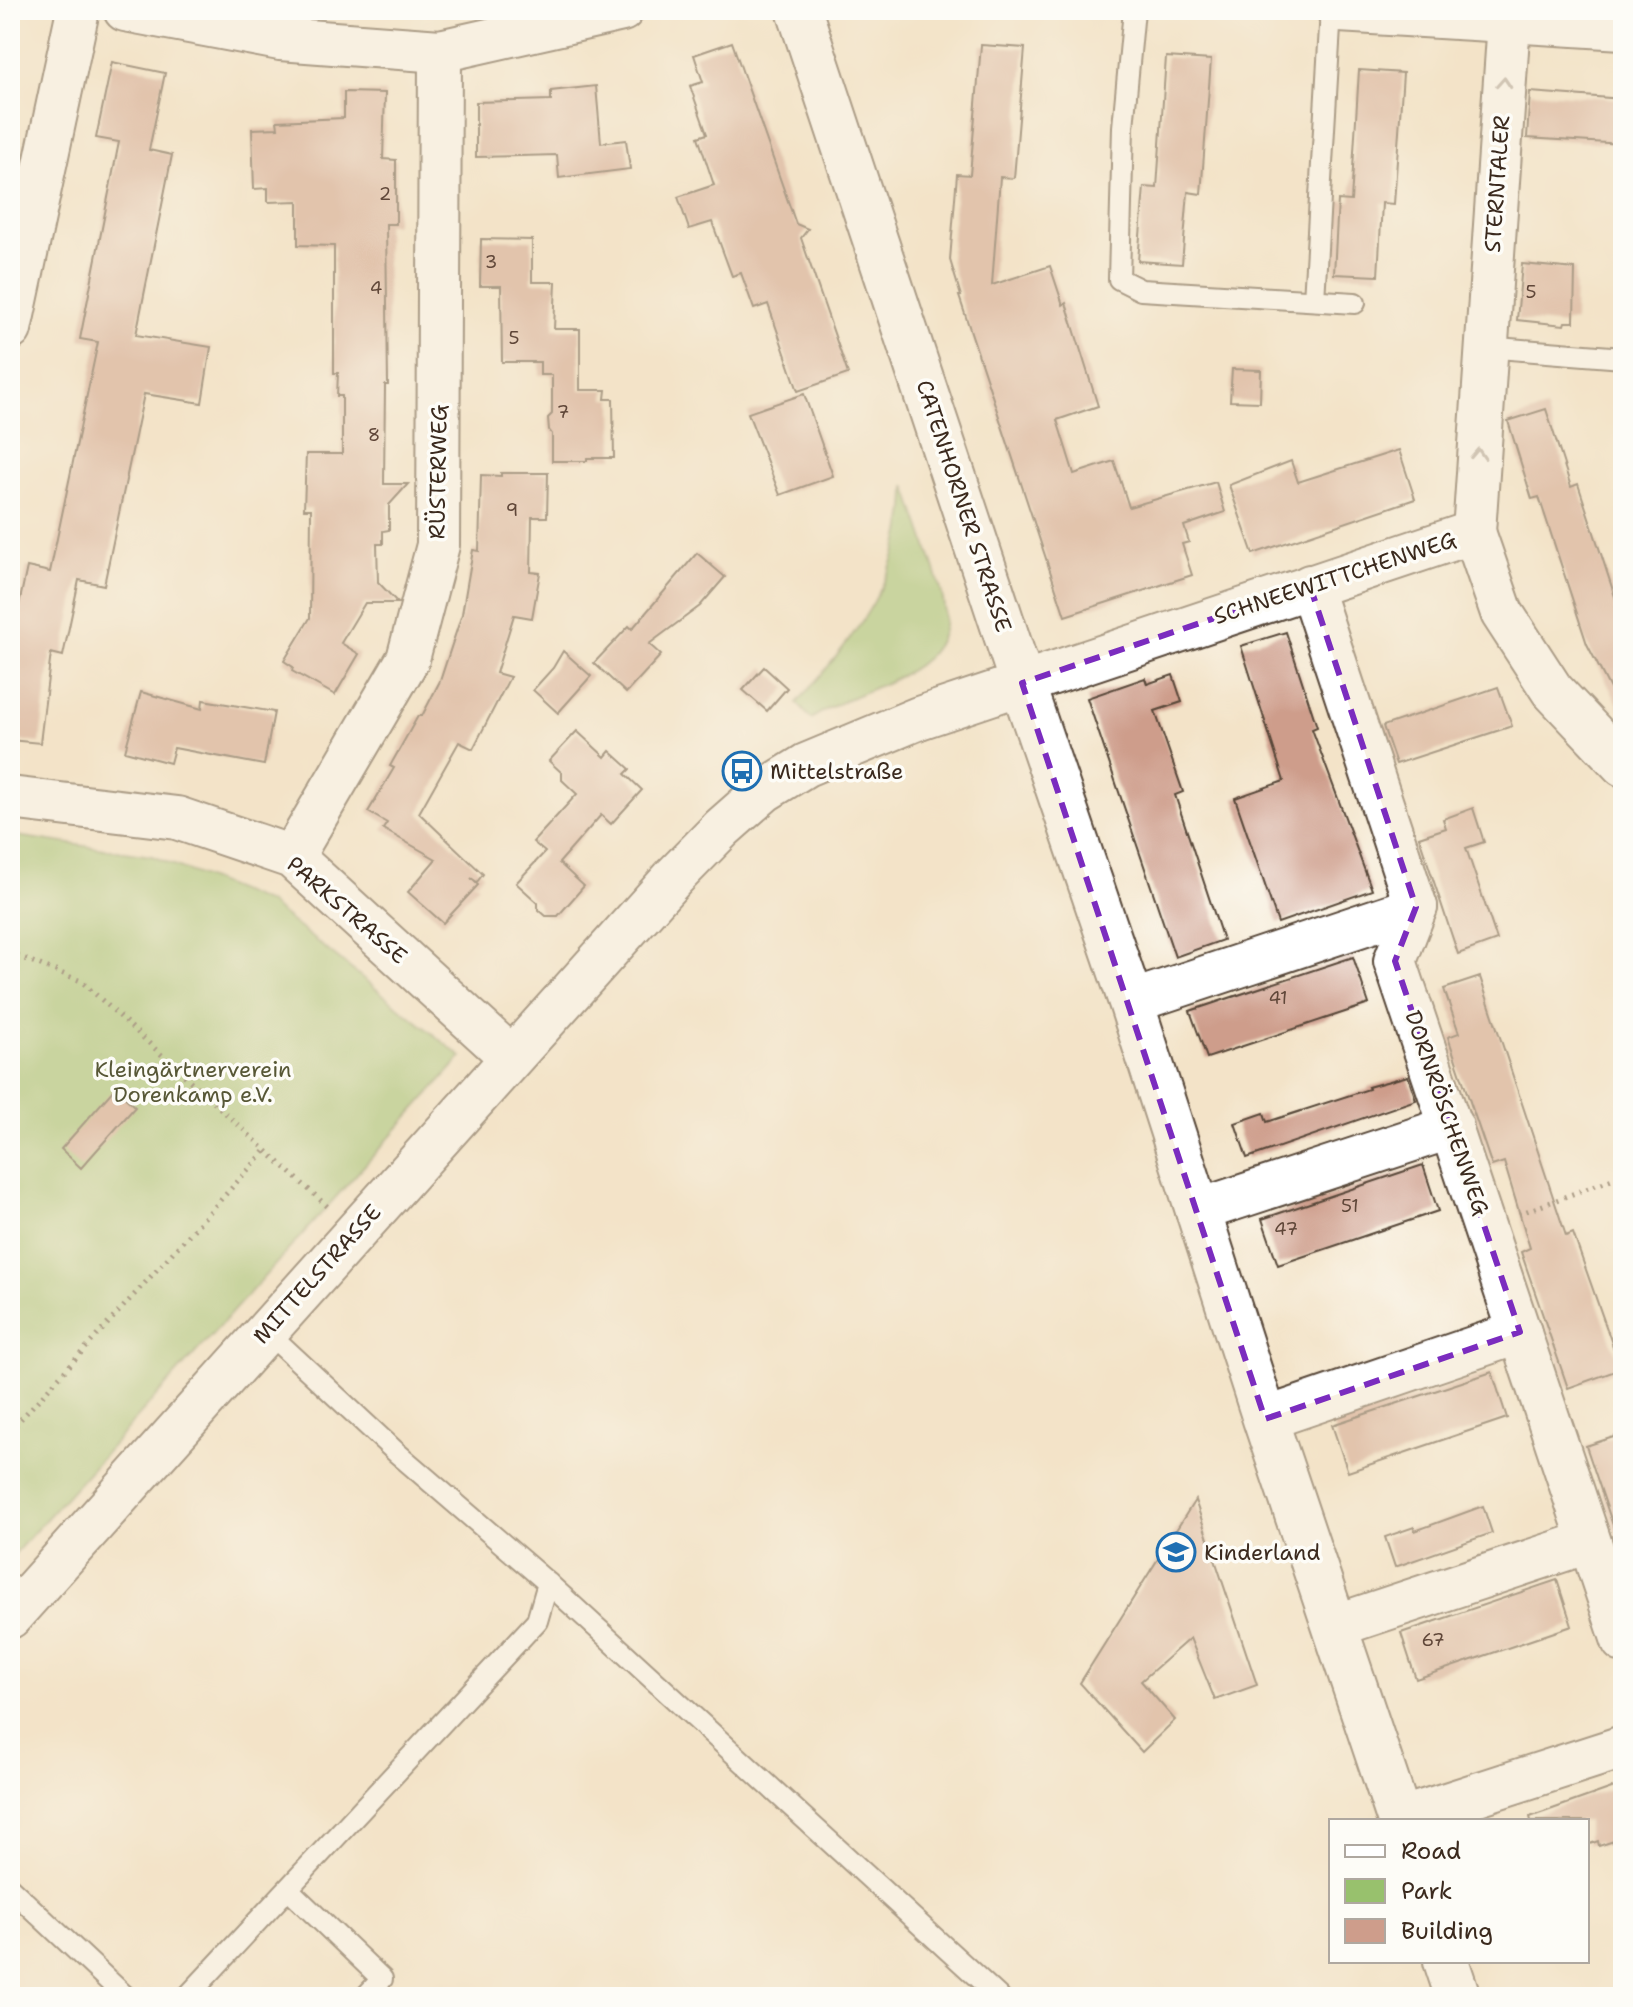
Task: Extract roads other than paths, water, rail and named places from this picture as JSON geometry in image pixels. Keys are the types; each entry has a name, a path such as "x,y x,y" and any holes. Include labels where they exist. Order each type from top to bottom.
{"street":[{"path":"10,329 78,10"},
{"path":"125,10 280,39 440,51 622,10"},
{"name":"CATENHORNER STRASSE","path":"799,10 1131,1002 1265,1419 1400,1819"},
{"path":"1339,10 1623,27"},
{"name":"STERNTALER","path":"1474,532 1509,21"},
{"name":"RÜSTERWEG","path":"292,857 408,659 438,545 440,51"},
{"name":"SCHNEEWITTCHENWEG","path":"1022,683 1474,532 1502,613 1552,690 1623,765"},
{"path":"1131,1002 1416,907 1310,586"},
{"name":"MITTELSTRASSE","path":"10,1617 511,1057 722,828 764,791 806,765 919,718 1022,683"},
{"name":"PARKSTRASSE","path":"10,798 177,818 292,857 511,1057"},
{"name":"DORNRÖSCHENWEG","path":"1416,907 1395,961 1623,1641"},
{"path":"1197,1211 1452,1127"},
{"path":"1265,1419 1520,1332"},
{"path":"1335,1626 1588,1542"},
{"path":"1403,1819 1623,1747"},
{"path":"1447,1963 1458,1997"}],"lane":[{"path":"1134,10 1123,127 1119,279 1141,290 1355,303"},
{"path":"1314,300 1331,10"},
{"path":"1485,347 1623,358"},
{"path":"266,1331 397,1453 548,1583 999,1997"},
{"path":"187,1997 537,1621 548,1583"},
{"path":"10,1888 126,1997"},
{"path":"289,1890 382,1979 365,1997"}],"place":[{"name":"Mittelstraße","path":"742,771"},
{"name":"Kinderland","path":"1176,1552"}],"park label":[{"name":"Kleingärtnerverein Dorenkamp e.V.","path":"193,1082"}]}
